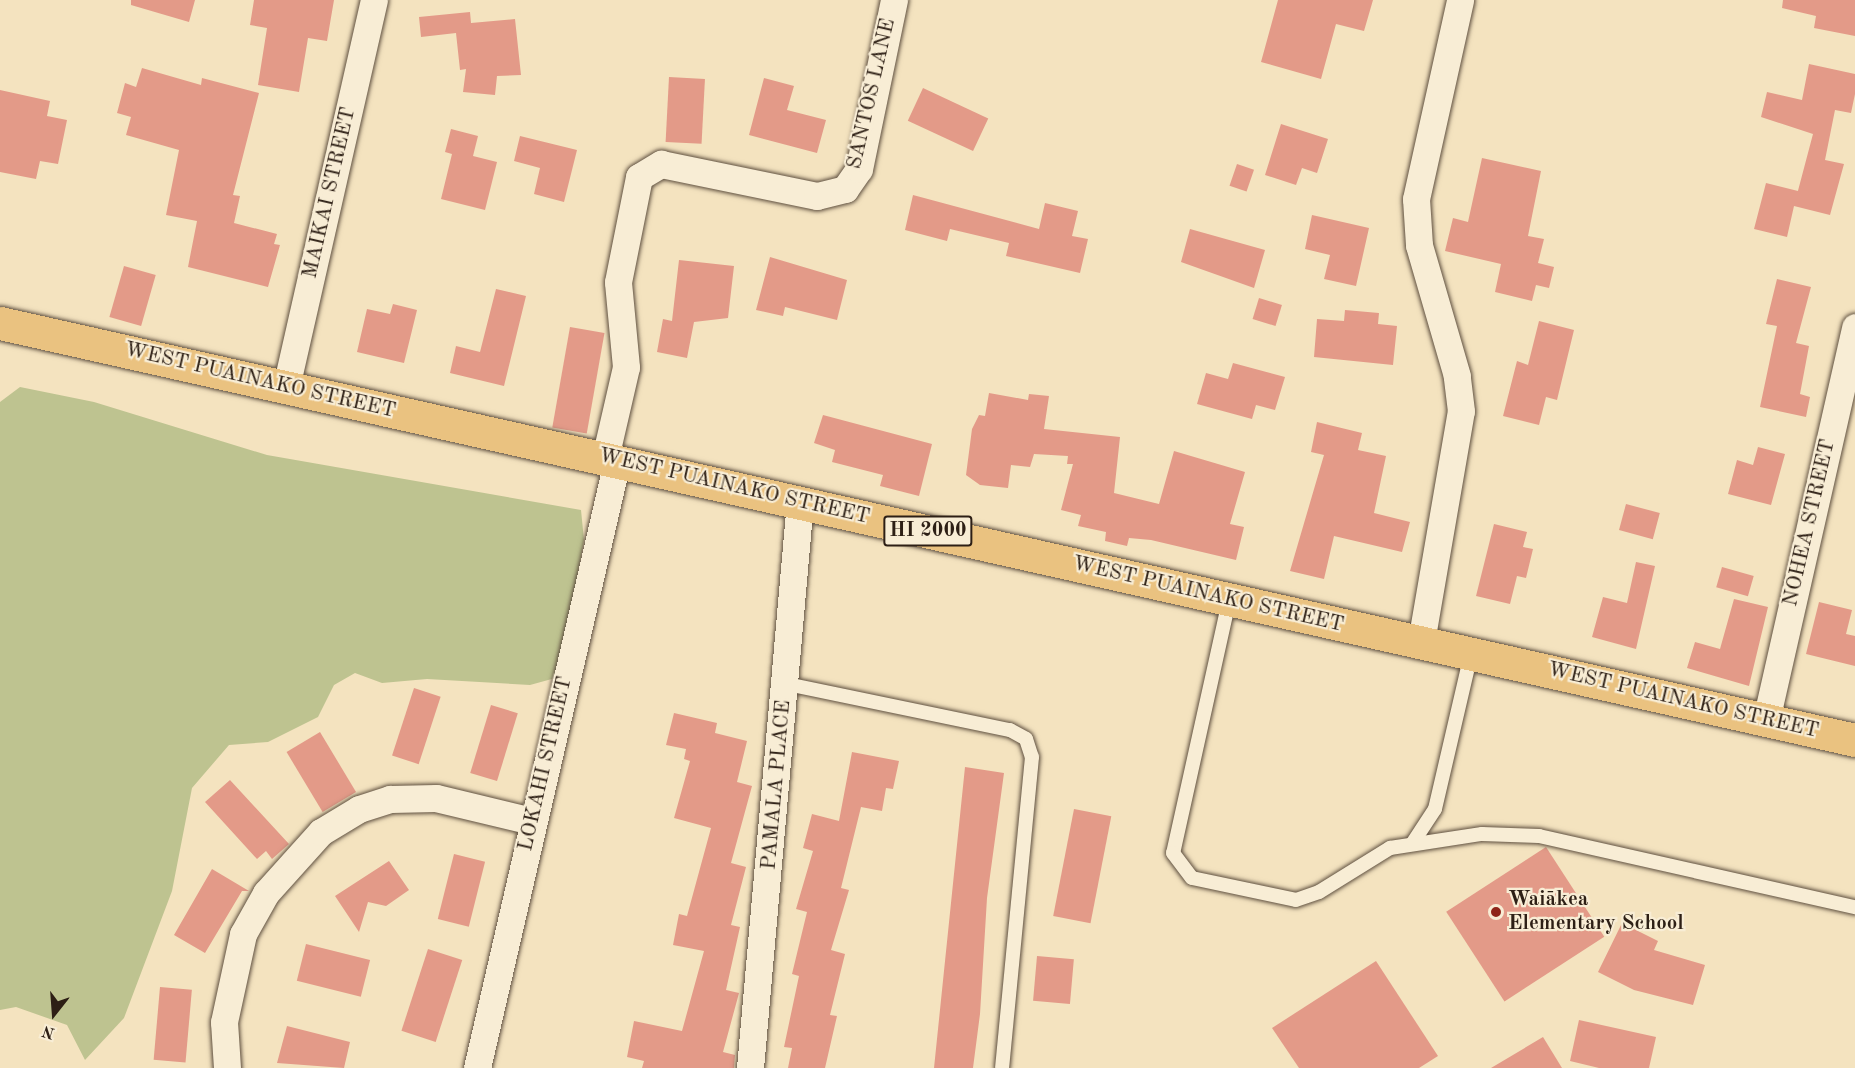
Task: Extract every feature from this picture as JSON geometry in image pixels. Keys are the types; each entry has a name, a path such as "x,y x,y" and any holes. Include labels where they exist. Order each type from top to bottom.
{"highway":[{"name":"WEST PUAINAKO STREET","path":"0,323 1855,740"}],"street":[{"name":"MAIKAI STREET","path":"285,387 374,0"},
{"name":"SANTOS LANE","path":"611,460 626,367 618,282 639,177 662,164 817,196 845,189 859,169 894,0"},
{"path":"1421,642 1461,411 1457,376 1419,245 1416,199 1460,0"},
{"name":"NOHEA STREET","path":"1766,720 1855,327"},
{"name":"LOKAHI STREET","path":"477,1068 611,460"},
{"name":"PAMALA PLACE","path":"750,1068 787,684 800,501"},
{"path":"227,1068 224,1022 243,934 266,893 321,832 359,809 390,799 436,798 532,821"}],"lane":[{"path":"1229,601 1173,854 1192,878 1296,900 1319,892 1389,849 1482,834 1539,836 1855,907"},
{"path":"1412,844 1435,809 1471,653"},
{"path":"787,684 1010,730 1026,739 1032,756 1002,1068"}],"green space":[{"path":"20,387 94,402 267,455 581,510 584,540 559,677 530,685 427,679 382,683 355,673 334,685 318,717 268,742 229,745 192,788 172,891 124,1018 85,1060 67,1025 16,1007 0,1010 0,402"}],"building":[{"path":"131,0 195,0 189,22 131,5"},
{"path":"254,0 334,0 327,41 308,38 299,92 258,85 267,28 250,25"},
{"path":"1278,0 1373,0 1364,31 1336,24 1321,79 1261,62"},
{"path":"1783,0 1855,0 1855,36 1814,28 1816,16 1782,8"},
{"path":"470,12 471,23 515,19 521,75 497,76 495,95 463,92 466,69 460,70 456,33 421,37 419,17"},
{"path":"1809,64 1855,74 1855,94 1851,113 1835,110 1825,160 1844,164 1830,215 1794,206 1787,237 1754,229 1766,183 1798,191 1813,134 1761,117 1767,92 1802,100"},
{"path":"142,68 201,85 202,78 259,93 233,195 240,196 234,223 277,234 274,244 280,245 268,287 188,267 197,221 166,215 179,150 126,135 131,117 117,113 125,83 136,87"},
{"path":"669,77 705,79 702,144 666,142"},
{"path":"764,78 794,86 787,110 826,120 817,153 749,135"},
{"path":"923,88 988,118 973,151 908,121"},
{"path":"0,90 50,101 47,116 67,120 58,164 40,161 36,179 0,172"},
{"path":"1281,124 1328,139 1317,173 1302,168 1296,185 1265,175"},
{"path":"451,129 478,136 473,156 497,162 485,210 441,199 452,154 445,152"},
{"path":"520,136 577,150 564,202 534,194 540,168 514,161"},
{"path":"1482,158 1541,171 1528,236 1544,239 1538,263 1554,267 1549,288 1536,285 1532,301 1495,292 1501,264 1445,251 1453,218 1468,222"},
{"path":"1237,164 1254,170 1247,192 1230,186"},
{"path":"913,195 1039,229 1045,203 1078,211 1072,236 1088,239 1080,273 1006,256 1009,243 950,229 947,241 905,230"},
{"path":"1312,215 1369,228 1356,286 1324,279 1330,255 1305,249"},
{"path":"1190,229 1265,250 1254,288 1181,262"},
{"path":"770,257 847,280 837,320 785,307 783,316 756,310"},
{"path":"679,260 734,266 728,318 694,322 687,358 657,352 663,319 672,321"},
{"path":"124,266 156,275 141,326 109,317"},
{"path":"1777,279 1811,287 1796,343 1809,346 1800,394 1810,397 1806,417 1760,407 1777,326 1766,324"},
{"path":"496,289 526,296 504,386 450,373 456,346 480,352"},
{"path":"1259,298 1282,305 1276,326 1253,319"},
{"path":"393,304 417,310 404,363 357,352 367,309 390,314"},
{"path":"1345,310 1379,313 1378,324 1397,326 1393,365 1314,357 1317,319 1344,321"},
{"path":"1539,321 1574,330 1557,400 1546,397 1539,425 1503,416 1517,361 1528,365"},
{"path":"570,327 604,333 587,434 552,427"},
{"path":"1233,363 1285,377 1275,410 1256,405 1252,419 1197,404 1206,373 1228,379"},
{"path":"989,393 1028,400 1029,394 1049,396 1044,429 1120,437 1114,493 1159,504 1174,451 1245,472 1230,524 1244,527 1236,560 1151,540 1129,538 1127,546 1105,541 1106,532 1078,526 1081,515 1061,510 1073,464 1067,464 1068,456 1034,454 1030,467 1011,465 1008,488 980,485 966,475 972,429 979,415 985,416"},
{"path":"823,415 932,444 919,496 880,486 883,475 832,462 835,450 814,443"},
{"path":"1317,422 1362,433 1358,450 1386,456 1374,513 1410,522 1402,552 1334,536 1324,579 1290,571 1324,455 1311,452"},
{"path":"1758,447 1785,454 1771,505 1728,494 1737,460 1753,465"},
{"path":"1626,504 1660,513 1653,539 1619,530"},
{"path":"1494,524 1527,532 1523,547 1533,549 1526,578 1517,576 1510,604 1476,596"},
{"path":"1636,562 1655,566 1636,649 1592,637 1603,597 1627,603"},
{"path":"1722,567 1754,576 1748,596 1716,587"},
{"path":"1734,599 1768,607 1749,686 1687,668 1695,642 1720,649"},
{"path":"1819,602 1852,610 1846,634 1855,636 1855,666 1806,654"},
{"path":"414,688 441,697 419,764 392,756"},
{"path":"491,705 518,713 497,781 470,773"},
{"path":"674,713 717,723 715,733 747,741 737,782 752,786 731,863 746,867 731,925 740,927 726,990 739,993 723,1052 735,1055 734,1068 642,1068 644,1061 627,1057 634,1021 682,1031 704,951 673,945 679,914 687,916 711,828 674,818 690,761 684,759 686,749 666,745"},
{"path":"320,732 356,792 323,812 287,752"},
{"path":"852,752 899,761 893,789 886,788 882,811 861,807 841,888 849,890 831,950 845,954 830,1015 837,1016 825,1068 788,1068 792,1048 784,1047 799,976 792,974 807,912 796,909 813,851 803,848 812,814 839,821"},
{"path":"965,767 1004,773 987,898 980,1014 973,1068 934,1068"},
{"path":"230,780 289,844 272,859 266,851 257,859 205,802"},
{"path":"1074,809 1111,816 1091,923 1053,916"},
{"path":"1546,847 1604,937 1504,1002 1446,912"},
{"path":"454,854 485,862 469,927 438,919"},
{"path":"389,861 409,890 386,906 368,902 359,932 335,896"},
{"path":"212,869 249,891 242,891 205,953 174,935"},
{"path":"1622,923 1658,941 1654,950 1705,965 1693,1005 1634,990 1598,972"},
{"path":"306,944 370,960 361,997 297,981"},
{"path":"428,949 462,960 436,1042 401,1031"},
{"path":"1037,956 1074,959 1070,1004 1033,1001"},
{"path":"1376,961 1438,1056 1419,1068 1299,1068 1272,1028"},
{"path":"160,987 192,990 186,1063 154,1060"},
{"path":"1579,1020 1656,1037 1649,1068 1599,1068 1570,1061"},
{"path":"287,1026 350,1042 344,1068 277,1063"},
{"path":"1543,1037 1562,1068 1491,1068"}],"place":[{"name":"Waiākea Elementary School","path":"1496,912"}]}
